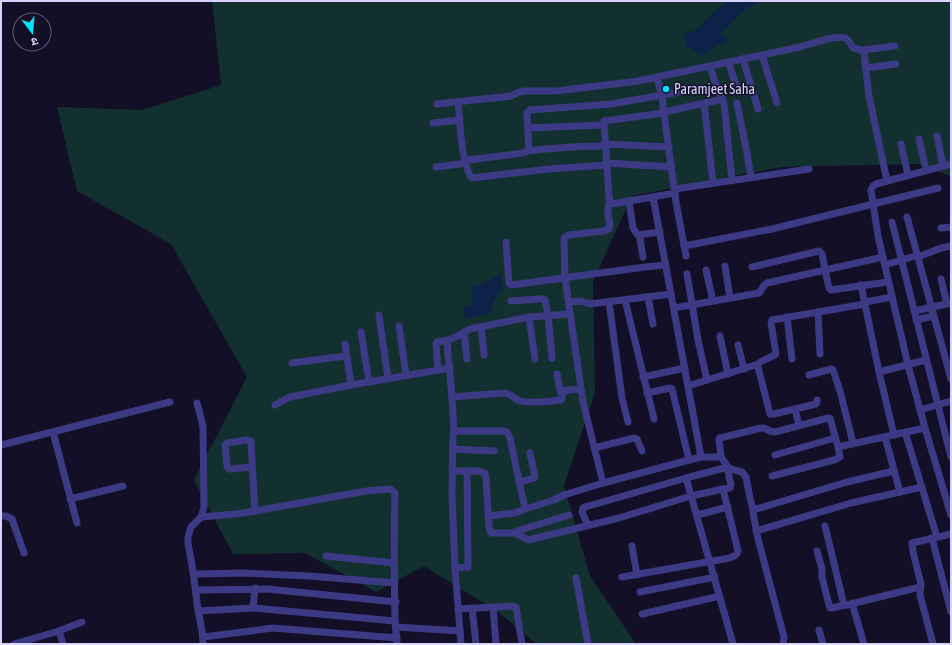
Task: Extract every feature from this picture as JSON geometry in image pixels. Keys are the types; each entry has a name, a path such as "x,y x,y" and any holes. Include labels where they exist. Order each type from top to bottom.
{"street":[{"path":"437,104 511,96 525,91 556,91 638,81 839,37 847,39 853,48 862,50 895,46"},
{"path":"862,50 864,53 869,96 887,181"},
{"path":"762,54 777,103"},
{"path":"743,59 758,109"},
{"path":"728,62 738,90"},
{"path":"866,68 896,64"},
{"path":"710,66 724,104 732,180"},
{"path":"657,77 662,96 671,167 686,256"},
{"path":"527,151 529,148 527,113 530,110 611,104 702,88"},
{"path":"603,483 583,402 565,278 564,237 609,229 608,208 610,203 608,196 606,164 605,121 664,112 723,99"},
{"path":"458,102 461,142 465,160 472,178 606,164 671,167"},
{"path":"736,102 751,178"},
{"path":"704,103 713,183"},
{"path":"433,123 460,120"},
{"path":"528,128 604,125"},
{"path":"937,136 943,166"},
{"path":"918,139 926,170"},
{"path":"901,144 908,175"},
{"path":"436,167 460,164 465,160 558,148 605,145 669,147"},
{"path":"951,164 876,184 872,188 878,236 908,365 925,428 948,495 951,514"},
{"path":"610,203 612,204 629,201 713,183 809,169"},
{"path":"684,246 772,229 938,188"},
{"path":"653,196 701,457"},
{"path":"629,201 633,228 637,234 641,235 660,232"},
{"path":"907,217 951,379"},
{"path":"892,222 951,457"},
{"path":"941,228 951,227"},
{"path":"641,235 640,239 643,257"},
{"path":"506,242 510,284 666,265"},
{"path":"885,265 951,246"},
{"path":"752,267 819,251 822,254 829,288 831,290 888,282"},
{"path":"674,308 758,293 767,283 883,257"},
{"path":"725,266 730,298"},
{"path":"706,270 713,301"},
{"path":"687,274 706,380"},
{"path":"914,311 949,304 941,279"},
{"path":"861,285 879,372 894,434"},
{"path":"569,302 581,301 590,304 671,294"},
{"path":"648,297 653,324"},
{"path":"688,386 756,366 760,361 774,356 776,354 771,323 772,320 892,297"},
{"path":"511,301 543,299 548,315 552,358"},
{"path":"625,300 654,419"},
{"path":"608,302 622,398 628,422"},
{"path":"818,312 820,354"},
{"path":"438,370 436,343 456,337 470,329 529,317 570,314"},
{"path":"379,315 388,379"},
{"path":"916,320 934,316"},
{"path":"529,317 535,359"},
{"path":"787,317 792,359"},
{"path":"399,326 406,375"},
{"path":"481,327 484,355"},
{"path":"362,332 369,382"},
{"path":"464,332 467,359"},
{"path":"720,336 728,374"},
{"path":"448,340 454,431 452,471 455,568 461,644"},
{"path":"345,344 351,385"},
{"path":"738,344 744,369"},
{"path":"292,363 346,356"},
{"path":"879,372 926,360"},
{"path":"756,366 758,367 770,414 816,404 817,400"},
{"path":"275,405 290,397 450,368"},
{"path":"643,377 685,368"},
{"path":"809,375 831,369 834,370 854,443"},
{"path":"452,397 504,393 510,394 519,401 554,402 562,399 562,391 559,390 557,374"},
{"path":"647,393 672,388 689,460"},
{"path":"562,391 581,389"},
{"path":"920,410 951,401"},
{"path":"1,445 170,402"},
{"path":"197,403 203,426 205,495 201,517 190,527 188,544 194,574 203,640 273,628 397,641 394,563 395,493 391,489 366,491 255,511 201,517"},
{"path":"795,409 799,425"},
{"path":"514,532 530,540 619,518 691,496 730,488 728,467 721,457 720,438 763,428 774,432 830,418 840,456 838,459 772,476"},
{"path":"838,447 925,428"},
{"path":"454,431 507,432 510,438 526,509"},
{"path":"53,432 77,523"},
{"path":"905,432 922,487 935,537 951,610"},
{"path":"884,437 900,492"},
{"path":"594,448 634,438 638,440 642,451"},
{"path":"774,455 835,438"},
{"path":"252,467 228,468 225,447 226,444 248,440 251,441 255,511"},
{"path":"453,449 494,451"},
{"path":"520,482 536,477 530,453"},
{"path":"488,516 515,513 554,500 564,495 603,483 689,460 701,457 721,457"},
{"path":"588,525 582,512 583,508 585,507 728,467 742,472 746,477 756,531 784,637 783,644"},
{"path":"452,471 479,472 485,474 489,530 491,533 514,532 569,515"},
{"path":"455,568 468,567 467,471"},
{"path":"753,510 847,482 894,471"},
{"path":"686,478 734,644"},
{"path":"70,499 123,486"},
{"path":"756,531 851,503 922,487"},
{"path":"622,577 736,556 738,551 723,489"},
{"path":"697,515 728,507"},
{"path":"1,516 6,516 12,519 24,553"},
{"path":"825,526 844,603 849,604 864,644"},
{"path":"933,644 920,595 921,584 912,543 951,534"},
{"path":"632,546 636,575"},
{"path":"817,551 830,608 920,587"},
{"path":"326,556 394,563"},
{"path":"194,574 245,573 309,576 395,583"},
{"path":"640,592 715,577"},
{"path":"576,578 588,644"},
{"path":"196,590 254,588 396,602"},
{"path":"253,608 254,588"},
{"path":"642,614 720,596"},
{"path":"492,607 496,644"},
{"path":"458,610 472,608 516,607 522,644"},
{"path":"198,611 253,608 460,631"},
{"path":"472,608 476,644"},
{"path":"14,644 59,631 82,622"},
{"path":"819,630 823,644"},
{"path":"59,631 62,644"}],"green space":[{"path":"212,1 951,1 951,176 918,164 781,167 632,196 593,281 595,393 564,486 590,576 636,644 537,644 498,612 424,566 376,592 305,553 233,554 194,480 247,377 171,244 77,191 57,107 142,110 221,85"}],"water":[{"path":"728,1 762,1 746,8 720,34 729,40 701,56 686,46 683,35 698,29 713,13"},
{"path":"500,273 503,289 493,301 492,313 465,319 464,307 472,306 472,287 487,282"}],"place":[{"name":"Paramjeet Saha","path":"666,89"}]}
